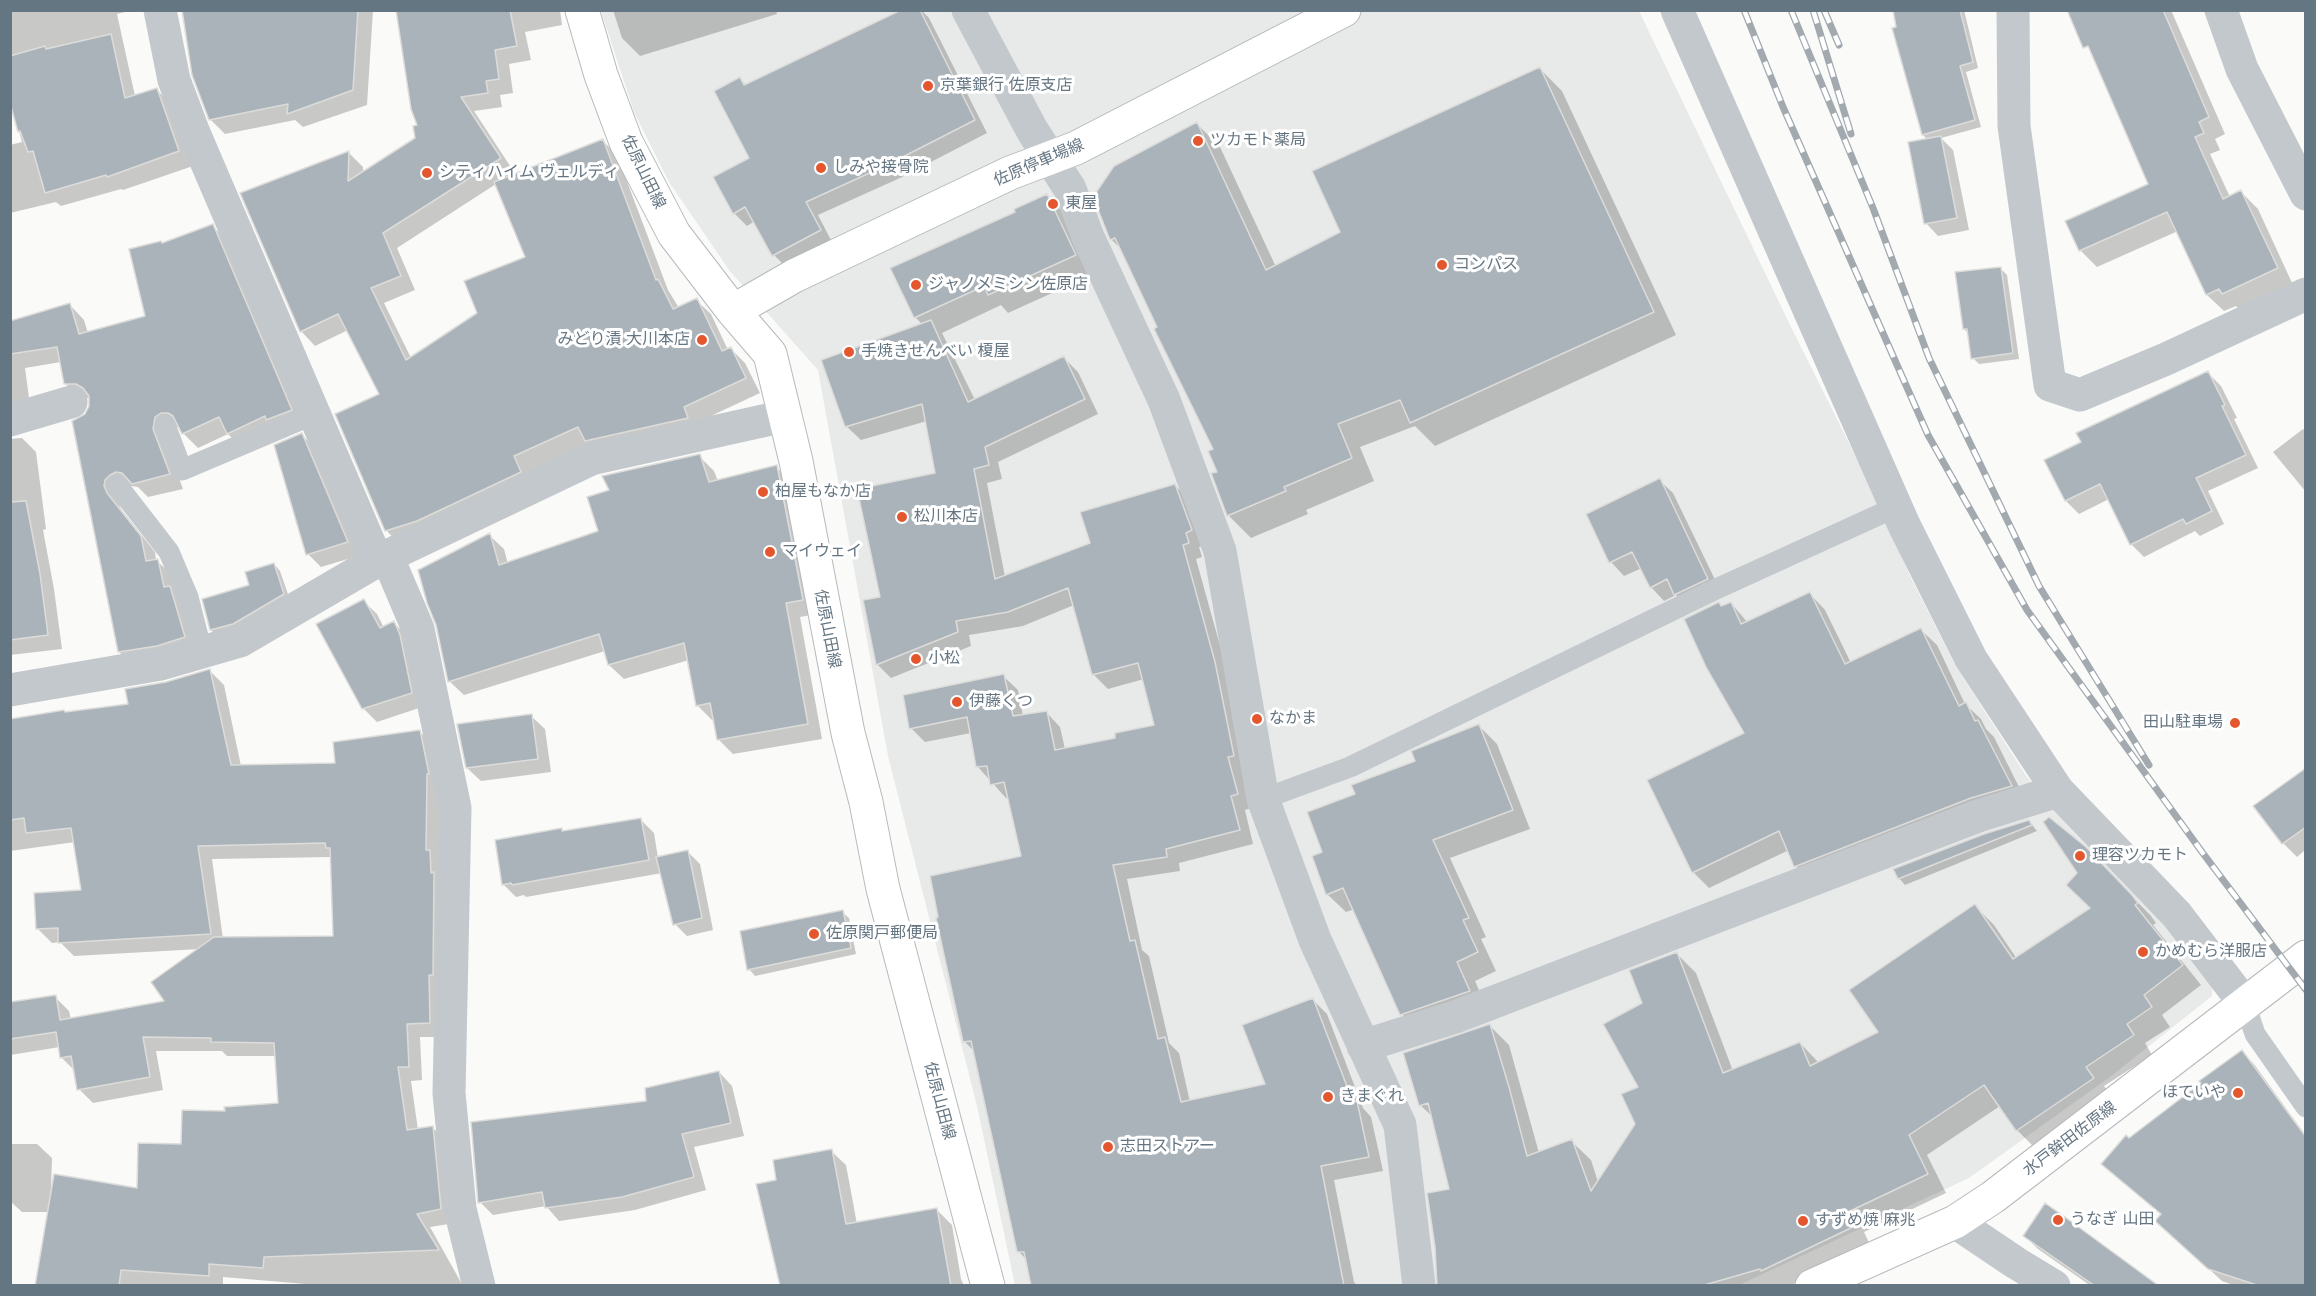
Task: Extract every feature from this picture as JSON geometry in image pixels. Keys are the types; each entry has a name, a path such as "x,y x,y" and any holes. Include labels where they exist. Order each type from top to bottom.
{"main road":[{"name":"佐原山田線","path":"582,10 626,142 674,234 733,311 770,354 796,461 848,734 866,802 884,889 988,1286"},
{"name":"佐原停車場線","path":"733,311 794,276 1010,173 1076,148 1344,10"},
{"name":"水戸鉾田佐原線","path":"1812,1286 1955,1222 1993,1197 2306,957"}],"street":[{"path":"160,10 174,80 194,133 314,414 382,559 418,629 455,808 449,1093 460,1209 479,1286"},
{"path":"968,10 1032,130 1070,189 1088,237 1164,400 1221,551 1263,799 1315,940 1400,1125 1419,1286"},
{"path":"1677,10 1896,507 1971,659 2058,791 2176,915 2245,1004"},
{"path":"2013,10 2014,126 2050,385 2080,395 2166,359 2306,294"},
{"path":"2221,10 2242,69 2306,194"},
{"path":"10,420 71,402"},
{"path":"10,690 161,664 240,641 382,559 591,459 785,416"},
{"path":"1363,1046 1455,1017 1978,816 2058,791"},
{"path":"1955,1222 2054,1286"}],"lane":[{"path":"165,425 182,470 314,414"},
{"path":"117,485 169,552 188,597 202,652"},
{"path":"1263,799 1350,767 1714,590 1896,507"},
{"path":"2245,1004 2255,1034 2306,1107"}],"shaded area":[{"path":"601,11 1639,11 1791,327 1876,497 1909,574 1955,665 2027,777 2110,863 2213,981 2212,996 2110,1077 1969,1178 1739,1285 1015,1285 977,1106 888,756 818,370 729,270 669,182 634,112"}],"building":[{"path":"182,10 358,10 353,90 287,114 288,104 209,120 192,75"},
{"path":"396,10 510,10 517,46 495,50 499,79 486,81 488,93 461,97 501,158 383,233 401,276 371,288 406,360 477,313 464,281 525,257 494,182 603,139 656,280 658,279 673,309 697,298 722,351 731,347 746,378 684,407 688,418 585,441 578,427 514,456 521,472 417,521 385,531 335,414 379,394 338,314 300,332 240,193 349,151 348,181 415,138 413,126 417,125 411,109"},
{"path":"901,10 920,10 975,120 887,165 806,202 821,230 772,256 745,207 733,214 713,177 749,158 714,91 740,77 744,85"},
{"path":"1893,10 1960,10 1973,62 1960,66 1975,120 1922,135 1892,28 1896,27"},
{"path":"2067,10 2163,10 2209,117 2199,122 2204,133 2195,137 2223,199 2241,190 2278,268 2222,294 2219,289 2206,295 2167,212 2079,251 2065,221 2148,184 2088,46 2083,48"},
{"path":"111,34 125,98 157,88 179,151 107,177 106,175 45,193 33,151 28,152 20,131 18,132 10,103 10,56 45,46 46,49"},
{"path":"1540,67 1654,312 1410,423 1400,400 1338,424 1352,458 1284,487 1286,491 1227,516 1211,473 1217,472 1208,451 1213,449 1154,329 1157,327 1115,238 1110,240 1093,197 1114,166 1197,122 1266,270 1340,232 1312,171"},
{"path":"1941,136 1957,218 1924,224 1908,142"},
{"path":"1047,194 1076,255 988,295 984,286 914,318 890,268 1015,212 1014,209"},
{"path":"213,224 292,410 266,420 265,416 227,434 219,417 182,434 173,416 161,413 155,417 153,429 170,474 132,484 122,473 116,472 105,480 104,486 107,493 141,536 146,561 158,559 164,587 170,586 185,637 157,646 118,652 72,421 85,414 89,406 89,396 83,388 76,384 64,384 57,347 10,354 10,321 70,303 79,334 145,316 129,249 161,241 162,243"},
{"path":"2001,267 2013,353 1971,359 1967,329 1963,329 1955,272"},
{"path":"931,320 968,402 1064,356 1085,399 985,447 989,465 974,469 995,579 1090,543 1080,512 1175,484 1192,530 1186,533 1189,543 1183,545 1215,662 1234,756 1228,757 1238,794 1231,796 1240,830 1166,849 1167,857 1113,865 1130,941 1135,940 1158,1039 1165,1037 1181,1102 1265,1084 1242,1025 1313,998 1353,1102 1357,1101 1369,1157 1321,1166 1344,1286 1031,1286 1024,1252 1017,1252 971,1041 963,1042 936,918 938,917 930,876 1021,856 1004,782 990,785 987,766 976,767 967,717 909,729 903,695 1004,674 1013,716 1047,711 1055,750 1115,738 1115,733 1154,725 1138,663 1092,675 1068,588 1008,612 956,621 958,632 876,665 863,600 880,597 857,489 935,473 922,404 845,427 821,360"},
{"path":"2208,371 2246,455 2196,478 2212,511 2186,524 2183,519 2130,545 2100,484 2065,501 2044,460 2081,442 2076,433"},
{"path":"302,433 348,542 306,555 274,445"},
{"path":"700,454 709,482 777,465 803,600 786,603 808,724 717,740 710,703 696,706 684,643 608,665 599,634 448,682 436,625 418,570 490,533 499,565 598,531 587,497 609,490 602,476"},
{"path":"1660,478 1708,579 1674,595 1667,579 1650,588 1632,552 1609,563 1586,514"},
{"path":"26,501 40,574 48,635 10,640 10,502"},
{"path":"274,563 284,594 233,624 210,630 202,599 249,585 245,572"},
{"path":"1810,592 1845,664 1921,628 1959,706 1966,702 1975,721 1978,720 2012,786 1971,798 1794,867 1779,831 1692,873 1647,780 1744,733 1706,667 1684,619 1719,602 1721,606 1731,602 1741,624"},
{"path":"364,599 380,628 394,621 400,635 412,693 362,709 316,624"},
{"path":"210,669 231,765 335,763 333,742 420,730 429,774 427,774 426,850 430,850 431,873 434,872 433,975 429,975 430,1023 407,1024 409,1067 398,1067 407,1130 433,1126 441,1209 417,1214 439,1250 264,1257 263,1268 209,1264 209,1276 121,1270 119,1286 35,1286 54,1174 137,1188 138,1143 181,1144 182,1110 225,1111 224,1107 278,1103 274,1043 211,1042 211,1038 143,1037 150,1077 77,1090 71,1056 60,1058 56,1032 10,1039 10,1002 56,995 60,1020 164,1001 151,982 214,937 333,936 330,848 326,848 325,843 198,846 211,934 58,943 58,928 36,929 34,893 81,890 71,828 26,833 24,818 10,820 10,719 64,710 65,712 128,704 125,689 166,682"},
{"path":"532,714 538,759 466,768 457,724"},
{"path":"1479,724 1513,810 1433,840 1469,918 1463,920 1478,952 1457,962 1470,991 1400,1015 1343,888 1326,895 1312,856 1322,852 1307,812 1355,794 1351,785 1415,761 1411,751"},
{"path":"2306,768 2306,827 2282,844 2253,806"},
{"path":"2049,817 2086,847 2132,895 2138,903 2135,905 2183,965 2144,995 2152,1007 2127,1024 2134,1035 2086,1067 2094,1078 2016,1131 1984,1085 1909,1135 1928,1174 1846,1213 1853,1227 1761,1271 1760,1269 1701,1286 1437,1286 1435,1247 1427,1193 1449,1189 1428,1103 1419,1106 1403,1053 1490,1024 1527,1156 1572,1139 1591,1191 1635,1124 1621,1094 1638,1087 1603,1024 1642,1003 1629,970 1677,952 1723,1073 1800,1042 1810,1066 1878,1032 1849,990 1975,904 2013,959 2090,908 2066,885 2077,873 2043,822"},
{"path":"641,818 649,860 502,885 495,840 562,828 562,831"},
{"path":"2029,820 2032,825 1898,879 1893,869 1984,834"},
{"path":"688,850 702,918 673,925 656,857"},
{"path":"843,910 851,948 747,970 740,931"},
{"path":"2242,1050 2306,1137 2306,1286 2260,1286 2208,1269 2155,1221 2161,1214 2101,1164 2126,1135 2129,1138 2201,1083 2199,1081"},
{"path":"719,1071 731,1123 682,1134 694,1177 622,1197 545,1208 542,1192 478,1203 471,1122 646,1101 645,1088"},
{"path":"832,1149 846,1224 937,1208 951,1286 780,1286 756,1184 776,1180 773,1160"},
{"path":"2045,1203 2159,1286 2095,1286 2023,1236"}],"railway":[{"path":"1744,10 1783,107 1928,435 2027,610 2202,852 2306,990"},
{"path":"1791,10 1873,208 1929,358 2039,586 2149,765"},
{"path":"1813,10 1851,134"},
{"path":"1824,10 1839,45"}],"place":[{"name":"京葉銀行 佐原支店","path":"928,86"},
{"name":"ツカモト薬局","path":"1198,141"},
{"name":"しみや接骨院","path":"821,168"},
{"name":"シティハイム ヴェルディ","path":"427,173"},
{"name":"東屋","path":"1053,204"},
{"name":"コンパス","path":"1442,265"},
{"name":"ジャノメミシン佐原店","path":"916,285"},
{"name":"みどり漬 大川本店","path":"702,340"},
{"name":"手焼きせんべい 榎屋","path":"849,352"},
{"name":"柏屋もなか店","path":"763,492"},
{"name":"松川本店","path":"902,517"},
{"name":"マイウェイ","path":"770,552"},
{"name":"小松","path":"916,659"},
{"name":"伊藤くつ","path":"957,702"},
{"name":"なかま","path":"1257,719"},
{"name":"田山駐車場","path":"2235,723"},
{"name":"理容ツカモト","path":"2080,856"},
{"name":"佐原関戸郵便局","path":"814,934"},
{"name":"かめむら洋服店","path":"2143,952"},
{"name":"ほていや","path":"2238,1093"},
{"name":"きまぐれ","path":"1328,1097"},
{"name":"志田ストアー","path":"1108,1147"},
{"name":"うなぎ 山田","path":"2058,1220"},
{"name":"すずめ焼 麻兆","path":"1803,1221"}]}
